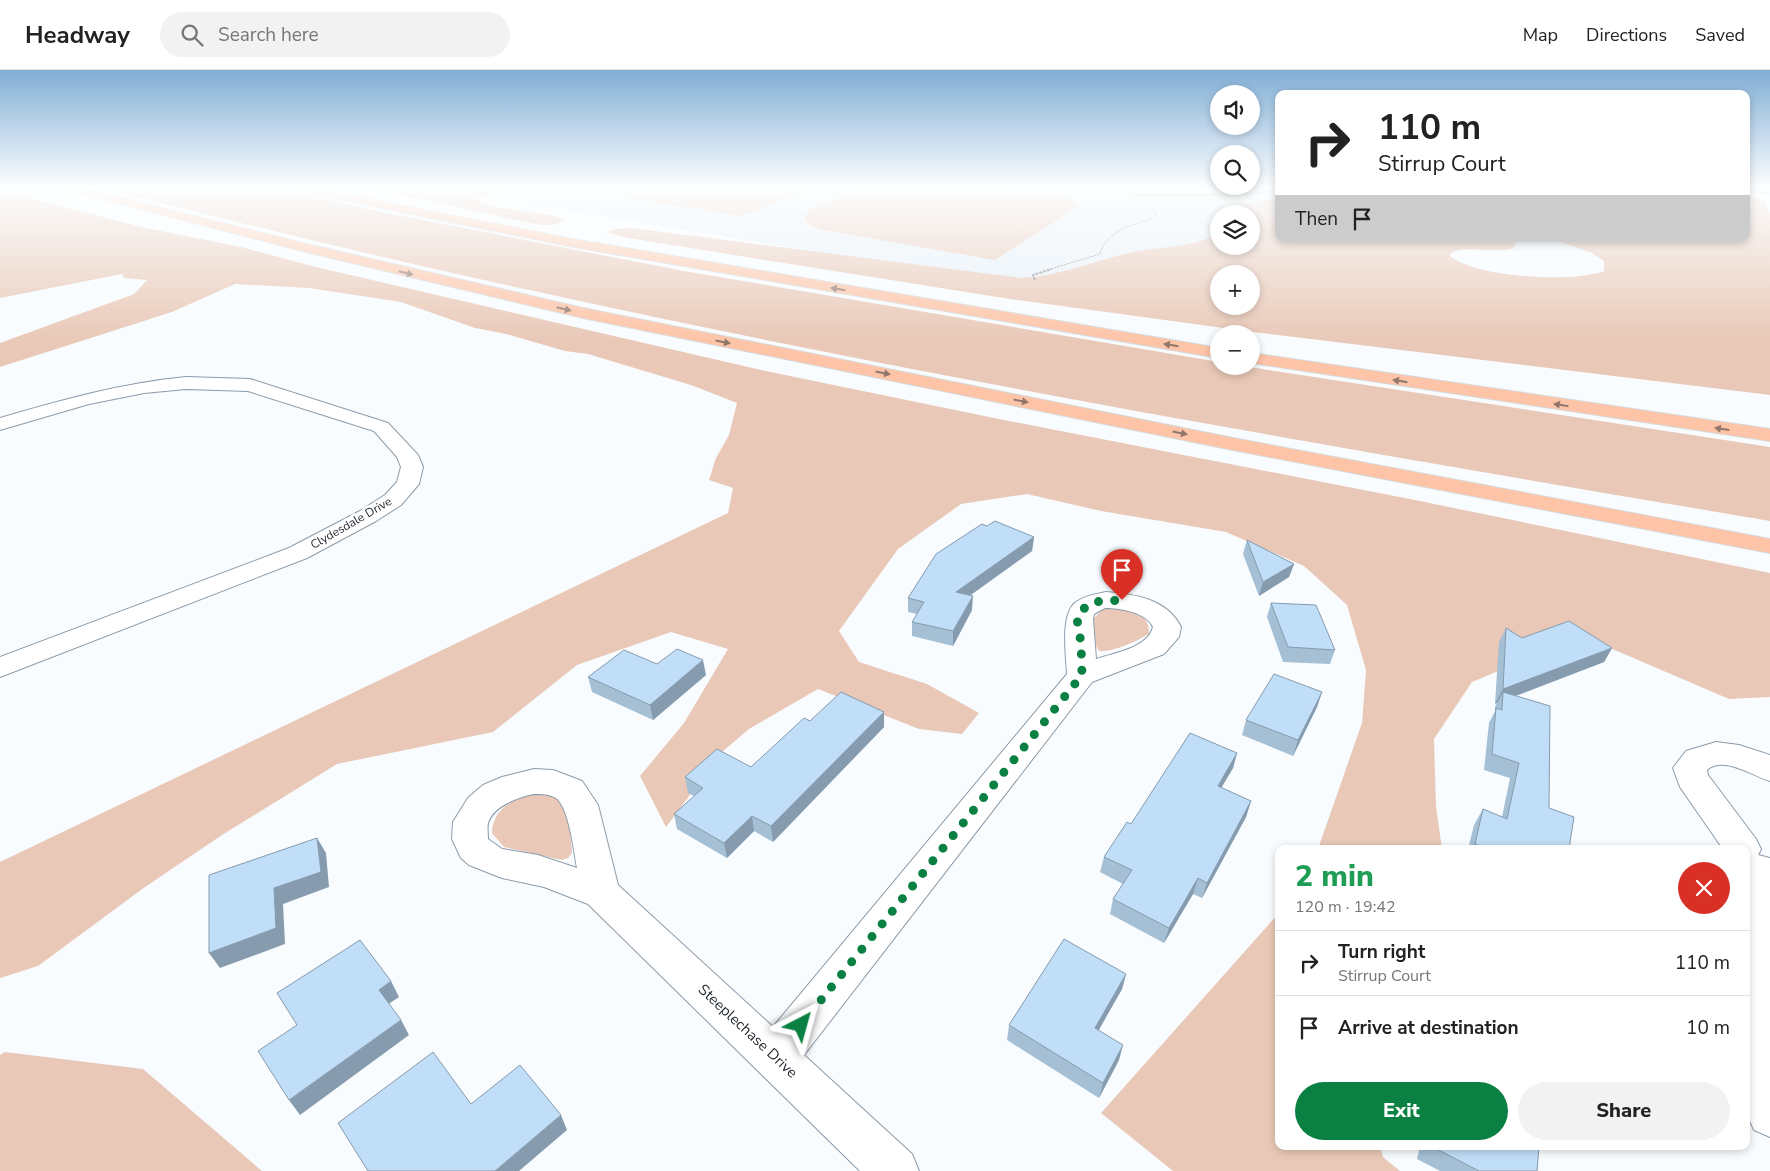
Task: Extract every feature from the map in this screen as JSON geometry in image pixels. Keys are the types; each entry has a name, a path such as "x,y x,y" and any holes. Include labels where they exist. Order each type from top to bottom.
{"highway":[{"path":"272,239 564,309 1233,444 1770,546"},
{"path":"555,239 865,294 1210,352"},
{"path":"865,294 1210,339"},
{"path":"1260,346 1648,404 1770,419"},
{"path":"1260,359 1770,435"},
{"path":"1233,444 1770,535"}],"street":[{"name":"Clydesdale Drive","path":"0,424 85,399 144,387 186,383 250,385 380,427 408,455 412,467 408,484 393,500 368,516 298,553 0,668"},
{"path":"776,1056 1082,675"},
{"path":"1745,845 1692,778 1690,768 1695,760 1703,755 1720,754 1738,756 1770,769"},
{"path":"1754,857 1768,1019 1770,1114"},
{"name":"Steeplechase Drive","path":"601,893 776,1056 895,1171"}],"path":[{"path":"1035,280 1033,275 1038,273 1100,254 1104,242 1107,239"}],"shaded area":[{"path":"0,239 203,239 761,370 999,419 1415,500 1770,573 1770,697 1729,699 1582,636 1472,682 1434,739 1436,807 1441,845 1319,845 1362,723 1366,670 1347,605 1304,566 1226,532 1101,511 1027,494 961,504 898,549 839,631 859,662 927,684 979,713 962,734 919,729 818,689 749,729 722,752 666,827 640,776 684,723 728,649 671,632 577,665 493,732 337,764 222,835 145,887 38,966 0,978 0,862 728,513 733,488 709,480 716,458 729,435 737,403 691,385 588,354 565,351 506,334 475,328 401,302 309,288 235,284 172,312 0,367 0,343 134,294 147,280 124,278 122,274 0,298"},
{"path":"310,239 522,239 684,271 1210,360 1210,375 1260,375 1260,369 1770,447 1770,521 1150,414 688,324 480,279"},
{"path":"637,239 721,239 1021,278 1064,271 1134,252 1191,244 1205,239 1210,239 1210,255 1260,255 1260,239 1275,239 1275,242 1516,242 1513,248 1506,250 1470,249 1454,252 1449,255 1462,263 1479,269 1524,276 1570,277 1589,275 1604,271 1604,261 1590,252 1561,242 1750,242 1750,239 1770,239 1770,395 1260,333 1260,325 1210,326 1010,299"},
{"path":"743,239 1210,239 1210,255 1260,255 1260,239 1275,239 1277,242 1258,265 1210,265 1210,275 1068,293"},
{"path":"877,239 1027,239 995,260"},
{"path":"1111,608 1124,609 1142,616 1146,621 1149,633 1126,645 1099,651 1096,646 1093,619 1102,610"},
{"path":"545,793 563,802 570,833 572,853 568,858 562,860 504,847 492,833 493,824 502,809 518,799"},
{"path":"1275,917 1275,1150 1381,1150 1383,1157 1400,1171 1173,1171 1101,1113"},
{"path":"5,1052 143,1069 262,1171 0,1171 0,1055"}],"building":[{"path":"995,521 1034,537 956,592 973,596 953,631 912,622 924,602 908,598 936,554 982,524 987,526"},
{"path":"1247,540 1294,564 1263,582"},
{"path":"1271,603 1316,605 1335,650 1288,647"},
{"path":"1569,621 1612,648 1503,689 1506,628 1522,638"},
{"path":"677,649 703,660 650,705 588,677 624,650 657,664"},
{"path":"1274,674 1322,692 1298,740 1246,720"},
{"path":"841,692 884,712 771,826 752,816 724,843 674,814 703,788 685,777 717,749 751,767 804,718 810,721"},
{"path":"1503,692 1550,706 1549,808 1574,817 1570,845 1475,844 1483,809 1507,819 1519,763 1492,754 1496,708 1502,710"},
{"path":"1190,733 1237,753 1218,786 1251,801 1207,883 1198,878 1169,928 1113,899 1132,870 1104,857 1127,822 1131,824"},
{"path":"317,838 321,872 274,888 276,928 209,953 209,875"},
{"path":"1064,939 1126,974 1095,1028 1123,1045 1103,1083 1009,1025"},
{"path":"360,940 391,981 379,990 401,1020 289,1100 258,1051 297,1025 277,993"},
{"path":"433,1052 471,1104 520,1065 561,1115 495,1171 368,1171 338,1123"},
{"path":"1439,1150 1539,1150 1537,1171 1479,1171"}],"route":[{"path":"801,1025 1082,675 1081,643 1077,619 1082,610 1093,602 1122,600"}]}
